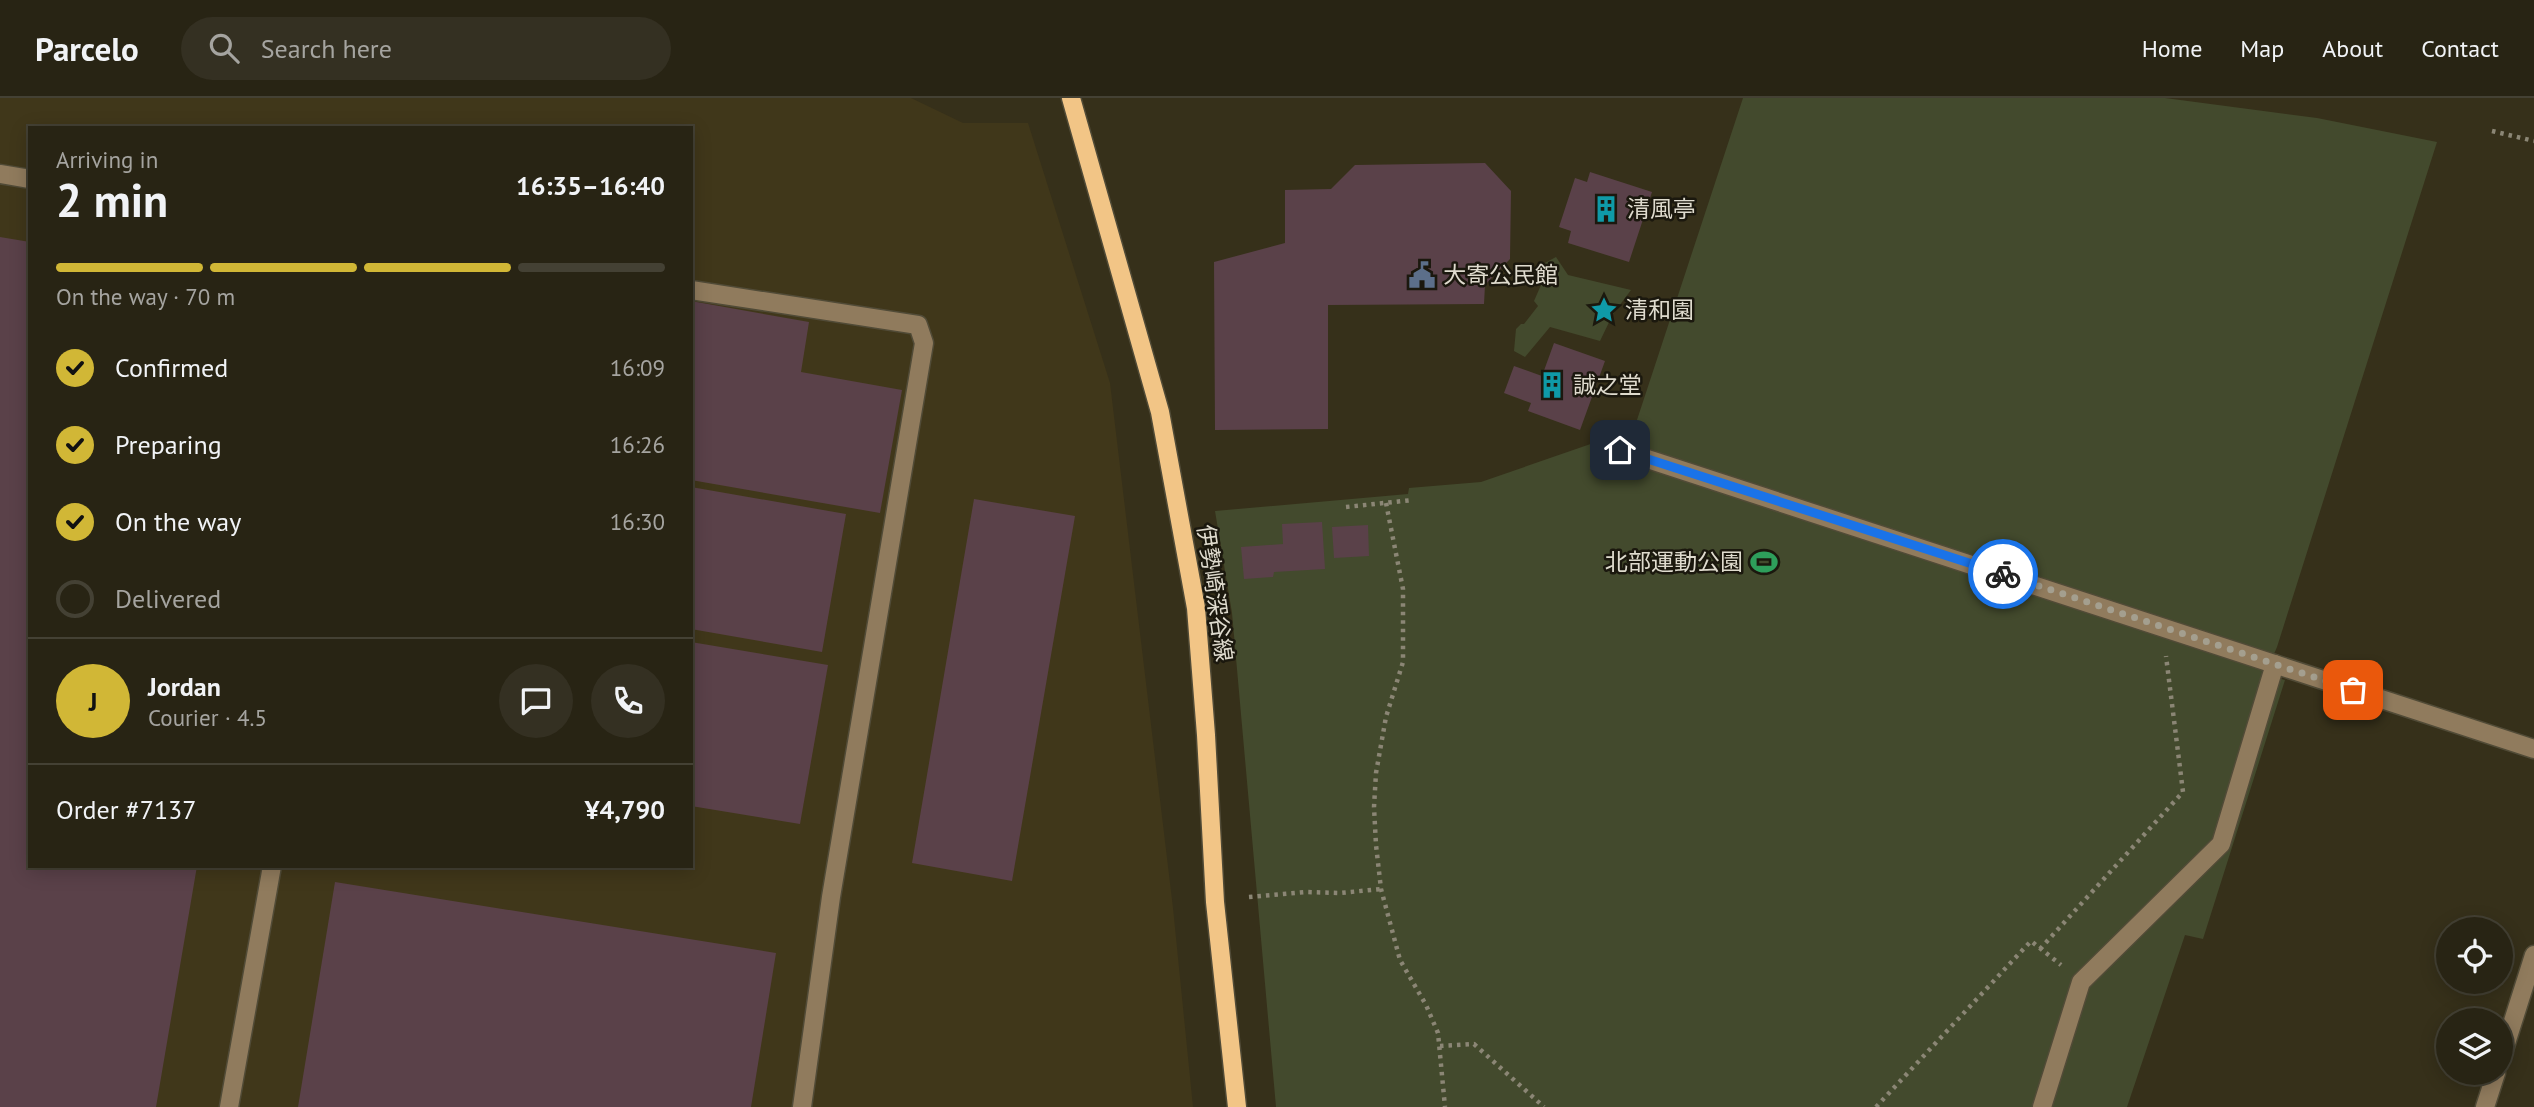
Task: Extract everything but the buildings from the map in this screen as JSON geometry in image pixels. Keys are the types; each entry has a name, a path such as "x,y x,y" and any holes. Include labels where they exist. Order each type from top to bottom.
{"main road":[{"name":"伊勢崎深谷線","path":"1071,98 1160,412 1194,595 1206,735 1215,902 1237,1107"}],"street":[{"path":"0,174 28,179"},
{"path":"693,290 918,325 924,343 831,897 802,1107"},
{"path":"1620,450 2534,749"},
{"path":"2042,1107 2081,982 2221,844 2275,664"},
{"path":"229,1107 272,868"},
{"path":"2513,1022 2534,956"},
{"path":"2485,1107 2492,1085"}],"path":[{"path":"2492,131 2534,141"},
{"path":"1346,507 1413,500"},
{"path":"1386,503 1403,589 1403,662 1386,717 1376,773 1374,820 1381,889 1399,960 1426,1005 1438,1033 1445,1107"},
{"path":"1876,1107 2031,941 2040,949 2183,792 2166,656 2170,629"},
{"path":"1249,897 1381,889"},
{"path":"1440,1046 1474,1044 1544,1107"}],"shaded area":[{"path":"0,98 911,98 963,123 1028,123 1110,383 1173,908 1193,1107 0,1107"}],"green space":[{"name":"北部運動公園","path":"1743,98 2165,98 2317,118 2437,142 2277,647 2265,675 2285,680 2203,939 2185,935 2127,1107 1276,1107 1232,613 1215,511 1408,494 1409,488 1481,482 1634,429"},
{"path":"1556,257 1568,275 1631,290 1613,314 1600,341 1550,327 1525,357 1514,351 1516,329 1524,324 1538,306 1534,301 1541,285 1535,280 1541,265"}],"way so far":[{"path":"2003,574 2353,690"}],"place":[{"name":"清風亭","path":"1606,209"},
{"name":"大寄公民館","path":"1422,275"},
{"name":"清和園","path":"1604,310"},
{"name":"誠之堂","path":"1552,385"},
{"name":"北部運動公園","path":"1764,562"}],"route":[{"path":"1620,450 2003,574"}]}
